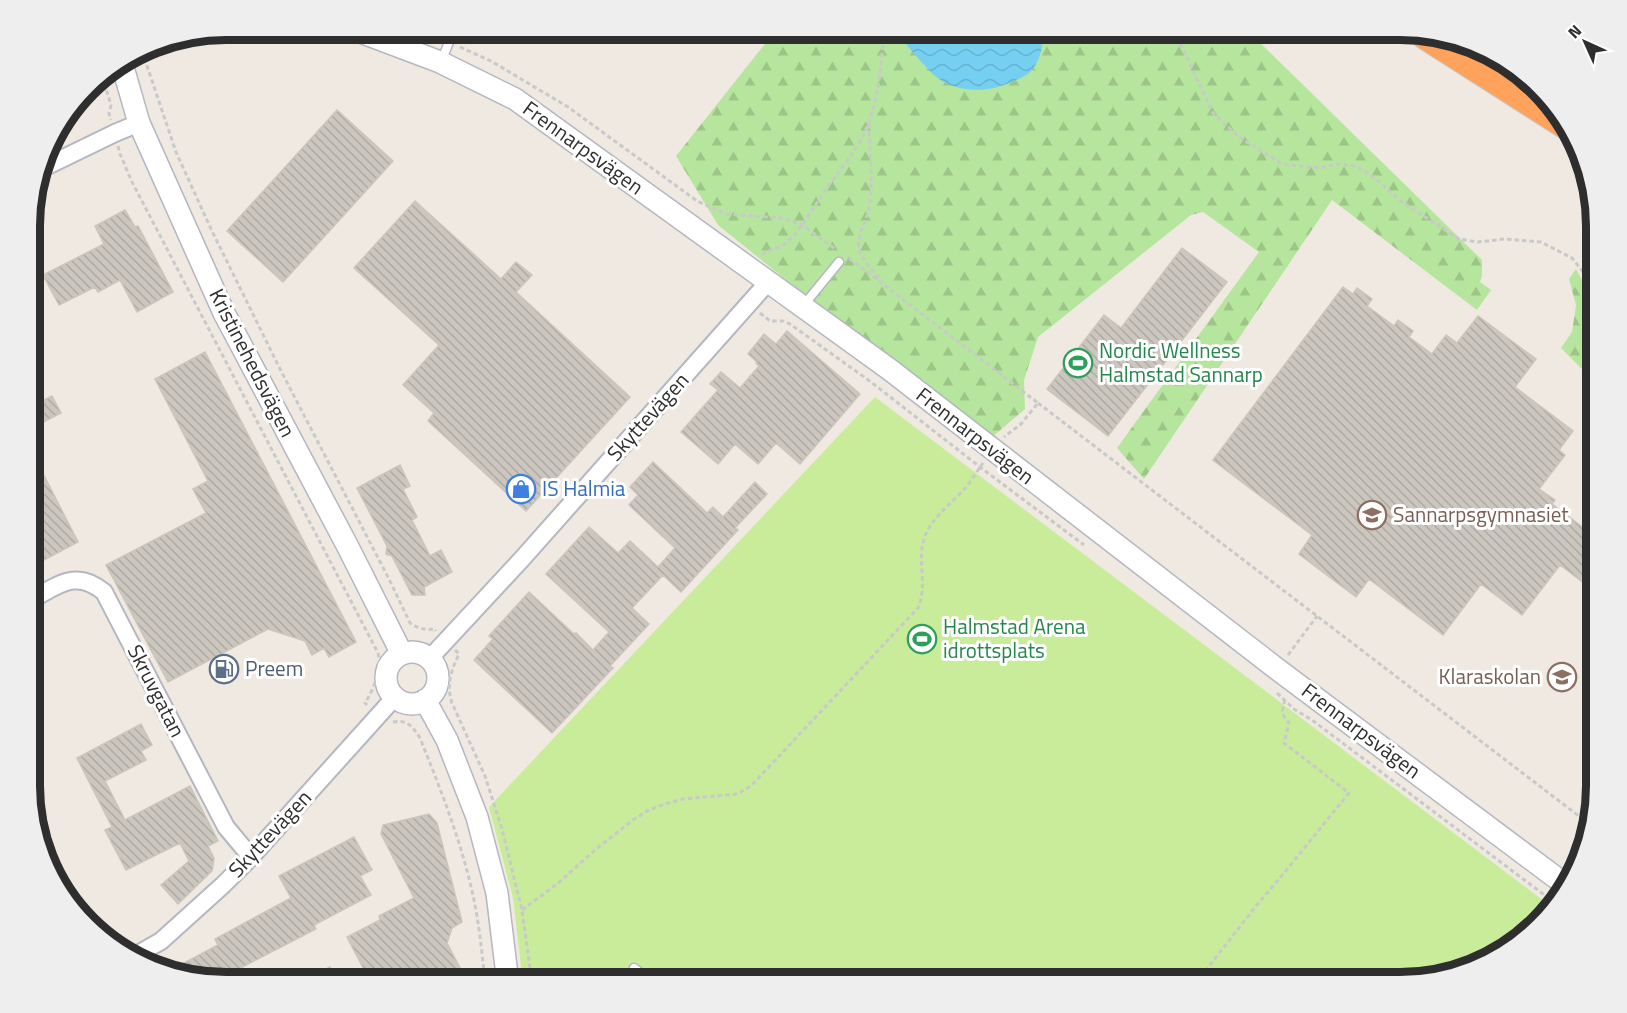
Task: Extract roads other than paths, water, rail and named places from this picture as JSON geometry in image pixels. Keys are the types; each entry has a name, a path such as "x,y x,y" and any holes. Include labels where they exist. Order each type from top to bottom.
{"highway":[{"path":"1447,47 1544,109"},
{"path":"1527,99 1553,121"}],"street":[{"name":"Frennarpsvägen","path":"382,40 440,62 515,99 889,369 986,458 1277,669 1560,881"},
{"name":"Kristinehedsvägen","path":"124,72 139,123 224,313 402,654"},
{"path":"51,164 139,123"},
{"name":"Skyttevägen","path":"430,658 521,560 769,281"},
{"name":"Skruvgatan","path":"40,595 66,581 85,580 104,592 226,827 251,857"},
{"path":"416,652 430,658 436,668 438,679 433,693 425,700 415,703 407,703 395,697 388,686 387,672 393,660 402,654 416,652"},
{"name":"Skyttevägen","path":"142,952 161,941 251,857 395,697"},
{"path":"425,700 447,740 477,817 497,893 507,972"}],"lane":[{"path":"440,62 450,40"},
{"path":"803,307 839,262"},
{"path":"634,968 639,972"}],"water":[{"path":"904,40 1043,40 1040,56 1035,66 1025,76 993,88 977,90 948,84 938,78"}],"place":[{"name":"Nordic Wellness Halmstad Sannarp","path":"1078,363"},
{"name":"IS Halmia","path":"521,489"},
{"name":"Sannarpsgymnasiet","path":"1372,515"},
{"name":"Halmstad Arena idrottsplats","path":"922,639"},
{"name":"Preem","path":"224,669"},
{"name":"Klaraskolan","path":"1562,677"}]}
